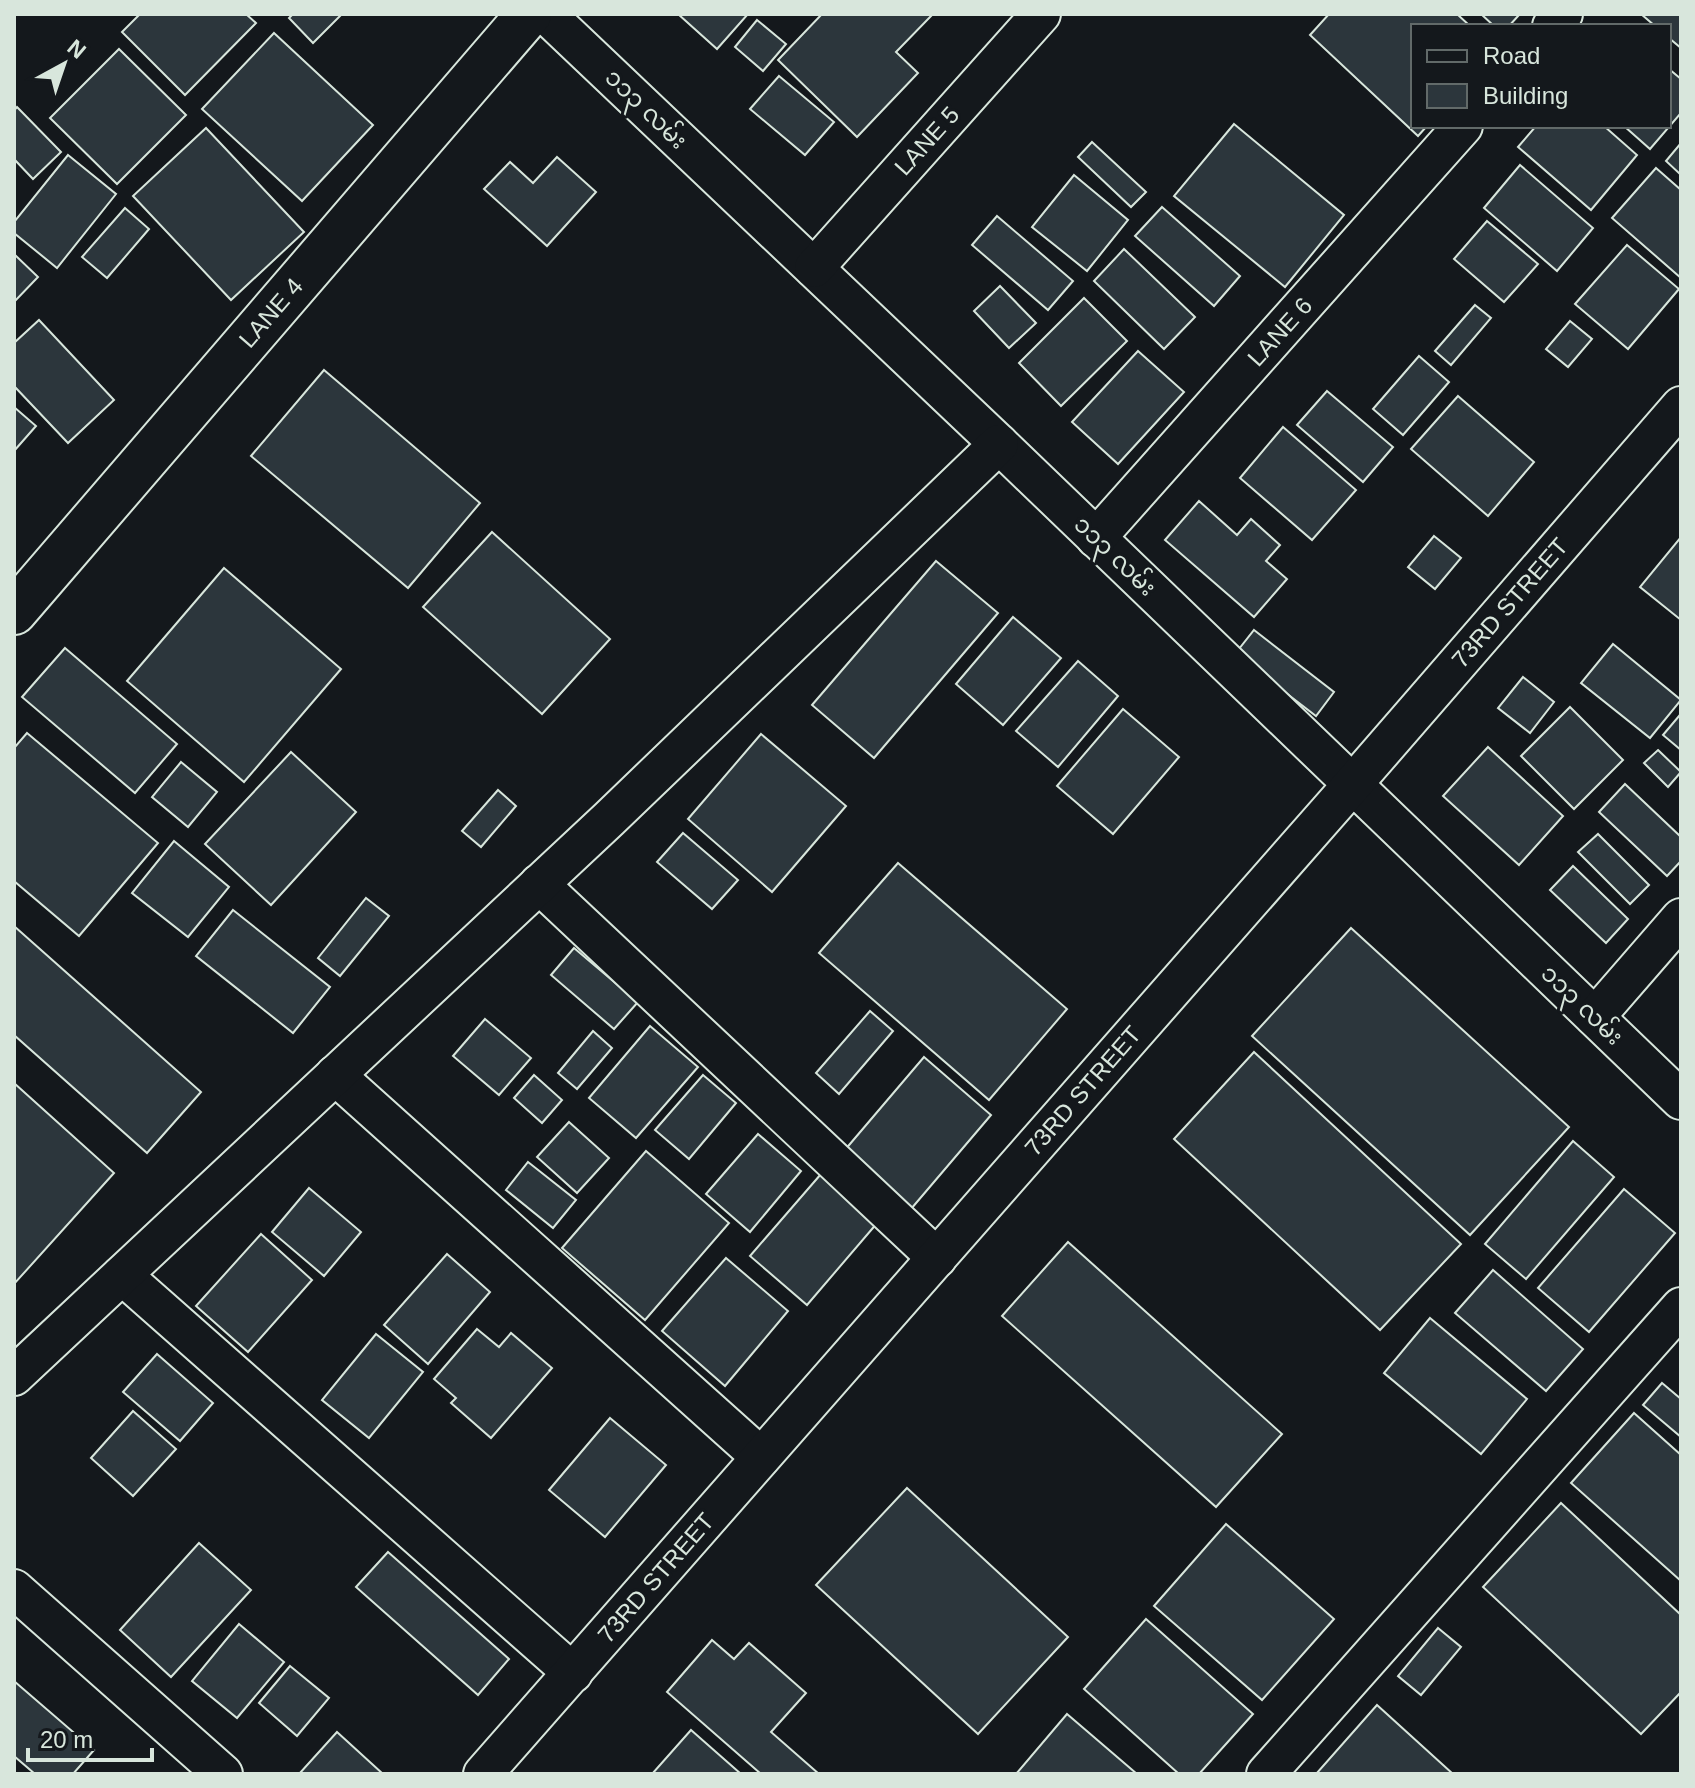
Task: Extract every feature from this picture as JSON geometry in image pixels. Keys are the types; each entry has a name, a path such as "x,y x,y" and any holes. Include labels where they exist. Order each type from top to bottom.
{"street":[{"name":"LANE 4","path":"14,612 529,14"},
{"name":"၁၁၃ လမ်း","path":"546,14 999,444 1681,1100"},
{"name":"LANE 5","path":"814,268 1041,14"},
{"name":"LANE 6","path":"1096,538 1461,128"},
{"name":"73RD STREET","path":"483,1774 1681,406"},
{"path":"14,1376 539,884 999,444"},
{"path":"539,884 937,1258"},
{"path":"1595,1017 1681,918"},
{"path":"335,1075 761,1457"},
{"path":"122,1275 573,1673"},
{"path":"1266,1774 1681,1307"},
{"path":"14,1589 223,1774"}],"building":[{"path":"140,14 246,14 256,23 185,95 122,32"},
{"path":"293,14 342,14 313,43 289,18"},
{"path":"678,14 748,14 717,49"},
{"path":"822,14 933,14 896,52 918,73 857,137 778,60"},
{"path":"1329,14 1457,14 1468,24 1411,24 1411,128 1425,128 1418,136 1310,35"},
{"path":"1481,14 1519,15 1511,24 1492,24"},
{"path":"1641,14 1681,14 1681,48 1671,40 1671,24 1653,24"},
{"path":"757,20 786,44 763,71 735,47"},
{"path":"274,33 373,125 302,201 202,109"},
{"path":"119,49 186,115 117,184 50,118"},
{"path":"1671,71 1681,79 1681,113 1671,125"},
{"path":"779,76 834,122 805,155 750,109"},
{"path":"17,107 61,152 33,179 14,159 14,111"},
{"path":"1234,124 1344,215 1285,287 1174,196"},
{"path":"206,128 304,232 231,300 133,196"},
{"path":"1534,128 1606,128 1637,155 1591,210 1518,147"},
{"path":"1626,128 1668,128 1650,149"},
{"path":"1092,142 1146,192 1131,207 1078,157"},
{"path":"1681,143 1681,175 1666,161"},
{"path":"68,155 116,194 57,268 14,233 14,222"},
{"path":"557,157 596,192 547,246 484,189 510,162 533,183"},
{"path":"1520,165 1593,228 1557,271 1484,208"},
{"path":"1656,168 1681,190 1681,278 1612,218"},
{"path":"1074,175 1128,220 1087,271 1032,227"},
{"path":"1162,207 1240,276 1214,306 1135,236"},
{"path":"125,208 149,229 107,278 82,257"},
{"path":"997,216 1073,281 1048,310 972,245"},
{"path":"1487,221 1538,264 1504,302 1454,259"},
{"path":"1627,245 1679,289 1628,349 1575,304"},
{"path":"1124,249 1195,317 1164,349 1094,281"},
{"path":"14,254 38,277 14,302"},
{"path":"1000,286 1036,323 1009,348 974,311"},
{"path":"1084,298 1127,341 1061,406 1019,363"},
{"path":"1475,305 1491,318 1451,365 1435,351"},
{"path":"39,320 114,400 68,443 14,386 14,343"},
{"path":"1570,321 1592,339 1568,367 1546,349"},
{"path":"1138,351 1184,392 1118,464 1072,422"},
{"path":"1419,356 1449,382 1403,435 1373,409"},
{"path":"324,370 480,503 408,588 251,456"},
{"path":"1327,391 1393,447 1363,482 1297,425"},
{"path":"1458,396 1534,462 1488,516 1411,449"},
{"path":"14,407 36,426 14,451"},
{"path":"1283,427 1356,490 1312,540 1240,478"},
{"path":"1199,501 1237,535 1251,519 1280,545 1266,561 1287,579 1254,617 1165,540"},
{"path":"492,532 610,639 542,714 423,607"},
{"path":"1434,536 1461,558 1435,589 1408,567"},
{"path":"1681,537 1681,620 1640,587"},
{"path":"936,561 998,613 874,758 812,705"},
{"path":"224,568 341,669 244,782 127,681"},
{"path":"1013,617 1061,658 1003,725 956,684"},
{"path":"1254,630 1334,692 1316,716 1235,654"},
{"path":"1613,644 1681,700 1650,738 1581,683"},
{"path":"65,648 177,744 135,793 22,697"},
{"path":"1078,661 1118,696 1058,767 1016,731"},
{"path":"1523,677 1554,702 1530,733 1498,708"},
{"path":"1570,707 1623,760 1574,809 1521,756"},
{"path":"1123,709 1179,757 1113,834 1057,786"},
{"path":"1679,716 1681,718 1681,750 1663,735"},
{"path":"27,733 158,843 79,936 14,881 14,748"},
{"path":"761,734 846,806 772,892 688,819"},
{"path":"1488,747 1563,816 1519,865 1443,796"},
{"path":"1658,750 1681,772 1668,787 1644,763"},
{"path":"291,752 356,812 271,905 205,844"},
{"path":"181,762 217,792 188,827 152,797"},
{"path":"1625,784 1681,837 1681,861 1667,876 1599,812"},
{"path":"498,790 516,806 481,847 462,831"},
{"path":"683,833 738,880 712,909 657,862"},
{"path":"1598,834 1649,885 1630,904 1578,852"},
{"path":"174,841 229,887 188,937 132,893"},
{"path":"898,863 1067,1009 989,1100 819,953"},
{"path":"1573,866 1628,919 1606,943 1550,890"},
{"path":"366,898 389,916 340,976 318,958"},
{"path":"233,910 330,987 293,1033 196,956"},
{"path":"14,926 201,1092 147,1153 14,1035"},
{"path":"1351,928 1569,1127 1470,1235 1252,1036"},
{"path":"574,948 638,1002 614,1029 551,975"},
{"path":"870,1011 893,1031 839,1094 816,1073"},
{"path":"485,1019 531,1058 499,1095 453,1056"},
{"path":"650,1026 698,1067 636,1138 589,1098"},
{"path":"593,1031 612,1048 577,1089 558,1073"},
{"path":"1254,1052 1461,1244 1380,1330 1174,1139"},
{"path":"924,1057 991,1115 911,1209 844,1151"},
{"path":"534,1075 562,1100 542,1123 514,1098"},
{"path":"703,1075 736,1103 689,1159 655,1130"},
{"path":"14,1083 114,1173 14,1284"},
{"path":"569,1122 609,1158 577,1193 537,1157"},
{"path":"758,1134 801,1171 750,1232 706,1194"},
{"path":"1573,1141 1614,1177 1526,1279 1485,1244"},
{"path":"646,1151 729,1223 645,1320 562,1248"},
{"path":"528,1162 576,1200 553,1228 506,1190"},
{"path":"821,1174 878,1222 807,1305 750,1256"},
{"path":"309,1188 361,1232 324,1276 272,1232"},
{"path":"1624,1189 1675,1233 1589,1332 1538,1288"},
{"path":"261,1234 312,1280 248,1352 196,1306"},
{"path":"1068,1242 1282,1434 1216,1507 1002,1316"},
{"path":"447,1254 490,1292 428,1364 384,1325"},
{"path":"726,1258 788,1311 725,1386 662,1331"},
{"path":"1493,1270 1583,1349 1546,1391 1455,1313"},
{"path":"1430,1318 1527,1399 1481,1454 1384,1373"},
{"path":"477,1329 499,1347 511,1333 552,1368 491,1438 451,1403 456,1398 434,1379"},
{"path":"376,1334 423,1372 369,1438 322,1400"},
{"path":"157,1354 213,1403 180,1441 123,1392"},
{"path":"1662,1383 1681,1399 1681,1437 1643,1405"},
{"path":"133,1411 176,1449 133,1496 91,1458"},
{"path":"1634,1413 1681,1455 1681,1581 1571,1483"},
{"path":"610,1418 666,1465 605,1537 549,1490"},
{"path":"907,1488 1068,1637 978,1734 816,1585"},
{"path":"1561,1503 1681,1615 1681,1692 1641,1734 1483,1587"},
{"path":"1226,1524 1334,1619 1262,1700 1154,1606"},
{"path":"199,1543 251,1590 171,1677 120,1630"},
{"path":"388,1552 509,1659 478,1695 356,1587"},
{"path":"1146,1619 1253,1714 1199,1774 1179,1774 1084,1689"},
{"path":"239,1624 284,1662 237,1718 192,1681"},
{"path":"1438,1628 1461,1647 1421,1695 1398,1676"},
{"path":"712,1640 734,1659 749,1643 806,1693 771,1732 819,1774 761,1774 667,1692"},
{"path":"290,1666 329,1698 297,1736 259,1703"},
{"path":"14,1681 94,1750 73,1774 35,1774 14,1756"},
{"path":"1377,1705 1453,1774 1316,1774"},
{"path":"1067,1714 1137,1774 1016,1774"},
{"path":"691,1730 741,1774 652,1774"},
{"path":"337,1732 383,1774 299,1774"}]}
